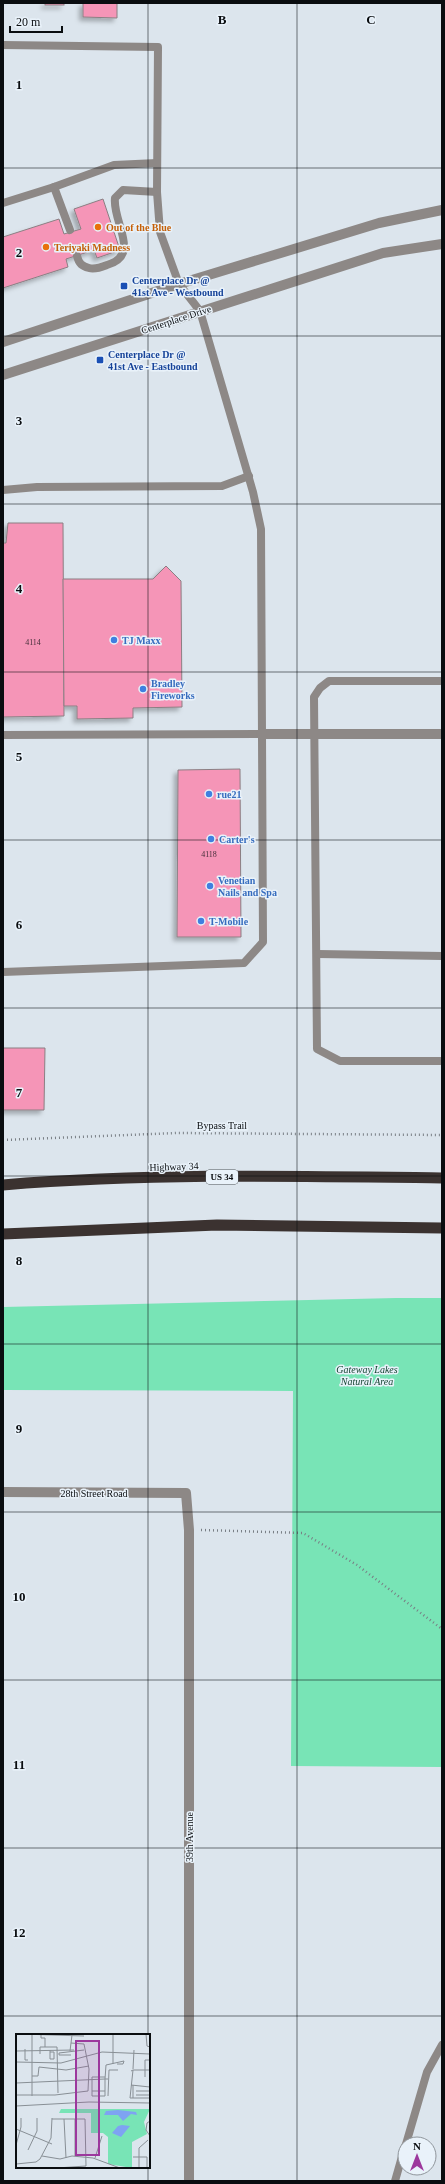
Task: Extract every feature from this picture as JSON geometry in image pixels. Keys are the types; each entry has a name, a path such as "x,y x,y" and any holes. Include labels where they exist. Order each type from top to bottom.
{"highway":[{"name":"Highway 34","path":"3,1185 47,1182 251,1176 442,1178"},
{"path":"3,1234 217,1225 442,1228"}],"street":[{"path":"3,342 179,284 379,223 442,210"},
{"name":"Centerplace Drive","path":"3,375 383,253 442,244"},
{"path":"261,734 442,734"},
{"name":"28th Street Road","path":"3,1492 186,1493"},
{"name":"39th Avenue","path":"186,1493 189,1530 189,2181"}],"lane":[{"path":"3,45 158,47 157,192 160,232 179,284 200,311 249,476 261,529 263,942 244,963 3,972"},
{"path":"3,203 54,187 114,165 157,163"},
{"path":"54,187 70,230"},
{"path":"77,256 79,262 83,266 93,270 118,262 125,247 113,208 114,198 123,190 157,192"},
{"path":"3,490 37,487 222,486 249,476"},
{"path":"442,681 329,681 320,688 314,697 318,954 317,1049 340,1061 442,1061"},
{"path":"3,735 261,734"},
{"path":"318,954 442,956"},
{"path":"408,2136 427,2072 442,2045"}],"path":[{"name":"Bypass Trail","path":"3,1140 177,1133 442,1135"},
{"path":"189,1530 303,1533 357,1564 442,1629"}],"green space":[{"name":"Gateway Lakes Natural Area","path":"442,1298 442,1767 291,1766 293,1391 3,1390 3,1307"}],"building":[{"path":"45,3 64,3 64,5 45,5"},
{"path":"83,3 117,3 117,18 83,17"},
{"path":"103,199 120,250 97,258 94,250 66,259 68,267 3,288 3,237 59,219 64,234 81,229 74,209"},
{"path":"8,523 63,523 64,716 3,717 3,543 6,543"},
{"path":"166,566 181,581 182,707 133,708 133,718 77,719 77,706 64,706 63,579 153,579"},
{"path":"240,769 241,937 177,937 178,770"},
{"path":"3,1048 45,1048 44,1110 3,1110"}],"place":[{"name":"Out of the Blue","path":"98,227"},
{"name":"Teriyaki Madness","path":"46,247"},
{"name":"Centerplace Dr @ 41st Ave - Westbound","path":"124,286"},
{"name":"Centerplace Dr @ 41st Ave - Eastbound","path":"100,360"},
{"name":"TJ Maxx","path":"114,640"},
{"name":"Bradley Fireworks","path":"143,689"},
{"name":"rue21","path":"209,794"},
{"name":"Carter's","path":"211,839"},
{"name":"Venetian Nails and Spa","path":"210,886"},
{"name":"T-Mobile","path":"201,921"}]}
